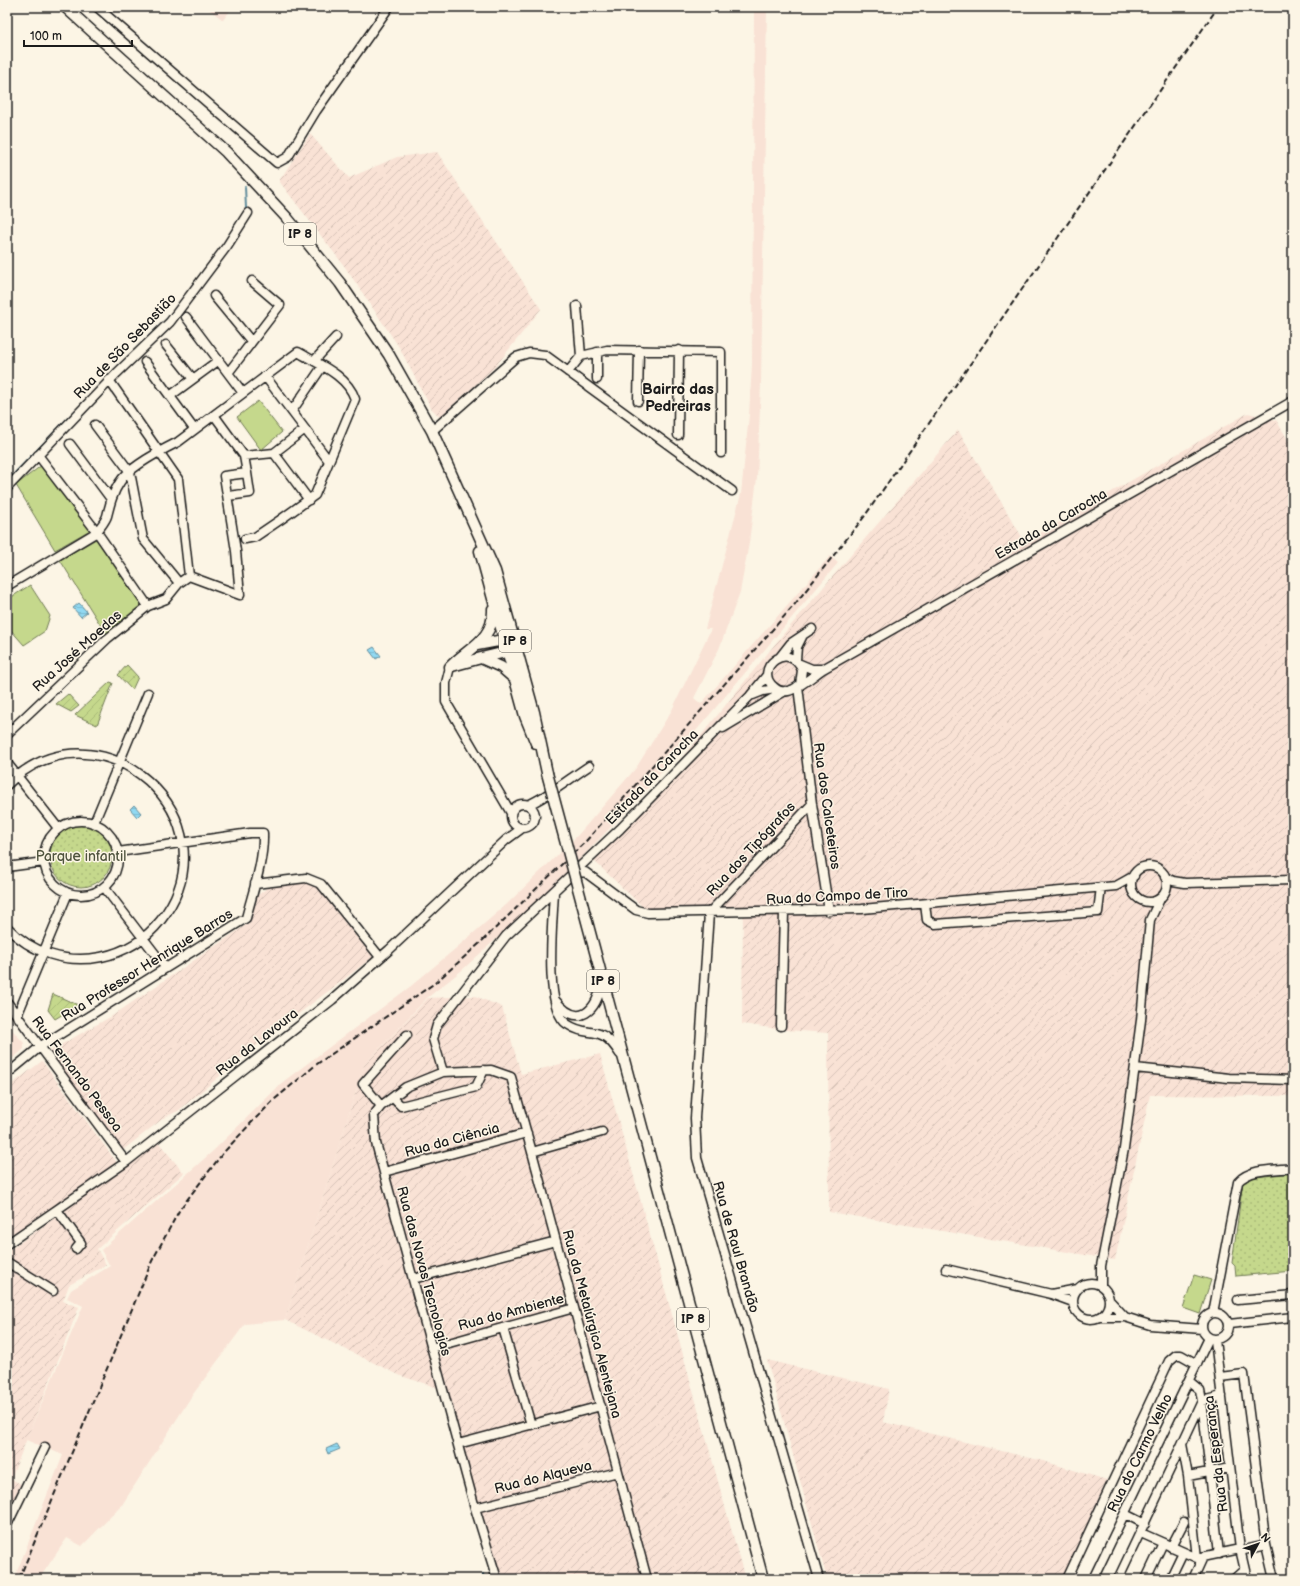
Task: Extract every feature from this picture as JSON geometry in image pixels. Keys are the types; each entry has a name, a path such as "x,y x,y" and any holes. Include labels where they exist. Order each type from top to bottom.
{"main road":[{"name":"IP 8","path":"65,7 226,152 288,219 340,283 384,348 432,431 469,513 494,571 514,637 534,712 547,773 764,1579"},
{"name":"IP 8","path":"469,513 525,716 547,773"},
{"path":"450,667 461,655 477,645 490,631 493,618 492,594"},
{"path":"450,667 469,660 502,652 505,645 514,637"},
{"path":"477,645 498,641 512,647 522,669"},
{"path":"481,658 501,667 516,680"}],"street":[{"path":"97,7 277,162 288,157 316,111 389,7"},
{"name":"Rua de São Sebastião","path":"7,488 109,380 170,322 248,213"},
{"path":"228,373 280,305 252,282"},
{"path":"214,296 251,341"},
{"path":"577,306 581,356"},
{"path":"186,317 243,393"},
{"path":"314,361 336,338"},
{"path":"166,345 193,379"},
{"path":"568,372 581,356 607,350 678,350 721,352 721,453"},
{"path":"638,401 639,350"},
{"path":"678,350 678,434"},
{"path":"7,586 97,532 106,518 111,499 120,481 130,472 160,451 178,442 298,352 343,379 351,389 355,399 315,495 255,537 245,539 232,532"},
{"path":"597,352 598,379"},
{"path":"432,431 516,357 529,353 545,355 732,491"},
{"path":"170,396 219,360"},
{"path":"145,362 194,429"},
{"path":"292,411 322,367"},
{"path":"265,376 329,461"},
{"path":"109,380 178,478 189,576 240,596 236,551 224,476 247,473"},
{"name":"Estrada da Carocha","path":"799,685 823,669 1293,401"},
{"path":"214,415 244,456 247,473 250,493 228,496"},
{"path":"95,425 130,472 143,539 179,583"},
{"path":"244,456 274,453 306,429"},
{"path":"70,444 111,499"},
{"path":"274,453 309,500"},
{"path":"38,455 97,532 148,606"},
{"path":"236,551 245,539"},
{"name":"Rua José Moedas","path":"7,734 107,640 148,606 166,599 179,583 189,576"},
{"path":"776,689 772,686 767,675 770,664 780,657 790,644 812,629"},
{"path":"712,735 756,708 799,685 802,675 798,662 797,647 802,636"},
{"path":"780,657 785,656 812,669 823,669"},
{"path":"450,667 446,683 446,702 512,813 513,823 506,840"},
{"name":"Estrada da Carocha","path":"443,1072 433,1039 438,1025 501,942 620,829 750,696 767,675"},
{"name":"Rua dos Calceteiros","path":"799,685 812,804 828,911"},
{"path":"756,708 750,696 763,691 776,689 786,691 800,704"},
{"path":"94,823 118,761 148,693"},
{"path":"7,785 17,775 42,761 65,755 83,754 101,756 118,761 135,769 162,793 171,808 178,825 182,843 183,861 181,879 176,896 164,917 143,939 120,952 94,958 68,958 42,952 26,944 7,927"},
{"path":"7,763 58,828"},
{"path":"502,794 518,805 528,805 542,800 563,782 589,766"},
{"path":"513,823 522,828 531,826 535,820 535,813 542,800"},
{"name":"Rua dos Tipógrafos","path":"709,912 812,804"},
{"path":"512,813 518,805"},
{"path":"528,805 535,813"},
{"path":"79,820 94,823 107,831 112,838 118,852 117,868 114,875 104,887 90,894 83,895 68,893 54,884 49,878 43,855 47,840 63,824 79,820"},
{"name":"Rua da Lavoura","path":"7,1244 126,1162 332,1000 506,840 522,828"},
{"name":"Rua Professor Henrique Barros","path":"7,1074 41,1046 246,918 264,842 263,833 250,833 182,843"},
{"path":"118,852 182,843"},
{"path":"7,867 44,862"},
{"path":"1116,886 1134,876 1143,868 1149,867 1160,870 1165,876 1173,881 1185,883 1293,880"},
{"name":"Rua do Campo de Tiro","path":"572,874 585,872 593,876 628,904 642,912 828,911 925,904 1116,886"},
{"path":"1134,876 1132,881 1134,893"},
{"path":"1101,1285 1101,1266 1124,1149 1135,1068 1150,920 1167,884 1165,876"},
{"path":"255,884 306,878 321,884 380,957"},
{"path":"1140,900 1149,902 1185,883"},
{"path":"1116,886 1134,893 1140,900 1150,920"},
{"path":"104,887 166,968"},
{"path":"925,904 928,920 935,924 1098,912 1101,887"},
{"path":"554,892 551,980 556,1010 562,1020 568,1025 606,1036 612,1041 623,1059"},
{"path":"18,1016 42,952 68,893"},
{"name":"Rua de Raul Brandão","path":"709,912 695,1118 697,1158 819,1579"},
{"path":"781,1026 784,912"},
{"path":"554,1000 569,1013 577,1015 584,1014 596,1004 600,994 602,978"},
{"name":"Rua Fernando Pessoa","path":"7,1002 126,1162"},
{"path":"393,1098 401,1106 476,1087 484,1070 443,1072 406,1087 381,1106 362,1084 407,1035"},
{"path":"1135,1068 1230,1078 1293,1080"},
{"name":"Rua da Metalúrgica Alentejana","path":"484,1070 491,1070 511,1077 647,1579"},
{"name":"Rua das Novas Tecnologias","path":"381,1106 374,1115 376,1143 475,1508 497,1579"},
{"path":"532,1152 602,1132"},
{"name":"Rua da Ciência","path":"384,1172 527,1133"},
{"path":"1213,1313 1238,1182 1244,1175 1293,1168"},
{"path":"57,1210 80,1243 76,1249"},
{"path":"413,1279 556,1241"},
{"path":"7,1262 52,1291"},
{"path":"1101,1266 1090,1282 1078,1289 1074,1296 1074,1308 1082,1316 1093,1319 1099,1317 1125,1317 1150,1325 1202,1329 1212,1339 1226,1335 1229,1324 1225,1317 1213,1313 1209,1314 1203,1321 1202,1329"},
{"path":"946,1270 1051,1294 1073,1302"},
{"path":"1090,1282 1101,1285 1107,1292 1110,1301 1125,1317"},
{"path":"1051,1294 1078,1289"},
{"path":"1238,1300 1293,1295"},
{"path":"1099,1317 1107,1311 1110,1301"},
{"name":"Rua do Ambiente","path":"432,1348 574,1308"},
{"path":"1229,1324 1293,1317"},
{"path":"503,1328 531,1425"},
{"name":"Rua do Carmo Velho","path":"1093,1579 1197,1364 1212,1339"},
{"name":"Rua da Esperança","path":"1212,1339 1220,1377 1240,1550 1247,1579"},
{"path":"1067,1579 1169,1361 1176,1355 1181,1355 1197,1364"},
{"path":"1220,1377 1244,1374 1266,1545 1274,1579"},
{"path":"1189,1381 1200,1390 1202,1401 1219,1554"},
{"path":"1202,1401 1222,1396"},
{"path":"1118,1579 1202,1401"},
{"path":"458,1444 601,1406"},
{"path":"1182,1444 1200,1558 1193,1579"},
{"path":"7,1525 45,1448"},
{"path":"1188,1476 1230,1468"},
{"name":"Rua do Alqueva","path":"475,1508 618,1472"},
{"path":"1124,1514 1145,1524"},
{"path":"1171,1547 1184,1522"},
{"path":"1141,1533 1200,1558 1266,1545"},
{"path":"1146,1579 1163,1543"},
{"path":"1170,1579 1183,1552"},
{"path":"1234,1579 1244,1568"}],"shaded area":[{"path":"206,7 233,7 223,20"},
{"path":"763,7 767,7 761,384 757,478 749,543 740,592 719,649 694,698 701,704 830,556 838,563 640,797 553,887 461,971 427,998 364,1065 285,1320 245,1324 191,1397 122,1505 82,1546 67,1538 39,1579 14,1579 63,1455 26,1440 83,1306 67,1298 71,1290 110,1266 101,1250 213,1151 284,1081 411,986 506,905 578,835 636,768 672,710 711,629 705,629 741,494 749,415 752,365 754,12"},
{"path":"310,134 349,178 397,157 437,152 541,309 495,367 440,417 431,408 399,347 345,267 279,181"},
{"path":"1248,413 1276,420 1293,448 1293,1096 1150,1095 1115,1260 829,1212 828,1033 785,1030 742,1024 743,911 645,909 593,860 703,733 780,638 958,430 1025,542"},
{"path":"285,882 303,882 316,886 373,957 251,1050 178,1111 165,1117 123,1150 48,1052 112,1016 249,923 258,895 267,888"},
{"path":"475,996 502,1007 521,1074 600,1054 745,1579 497,1579 442,1389 401,1376 285,1320 364,1065 428,998"},
{"path":"7,1024 24,1043 24,1049 7,1063"},
{"path":"42,1061 118,1164 7,1241 7,1088"},
{"path":"159,1143 184,1173 97,1249 106,1265 69,1285 63,1301 79,1307 11,1479 21,1484 7,1512 7,1252"},
{"path":"767,1360 889,1389 883,1422 1043,1461 1107,1480 1063,1579 827,1579"}],"green space":[{"path":"258,401 282,432 261,450 237,417"},
{"path":"42,465 90,530 55,550 16,485"},
{"path":"96,539 142,606 106,634 60,560"},
{"path":"30,585 50,616 45,631 24,645 10,629 7,632 7,596 10,598"},
{"path":"127,665 138,677 132,690 118,675"},
{"path":"110,682 113,683 97,725 75,715"},
{"path":"68,694 79,706 71,712 56,704"},
{"name":"Parque infantil","path":"75,825 87,825 103,834 110,844 112,856 110,868 103,878 87,887 75,887 64,882 55,873 50,862 50,850 55,839 64,830"},
{"path":"53,994 78,1005 55,1019 48,1010"},
{"path":"1293,1173 1293,1271 1236,1276 1235,1266 1232,1263 1243,1181 1253,1175 1255,1177"},
{"path":"1194,1275 1211,1280 1200,1314 1183,1308"}],"water":[{"path":"79,603 87,612 81,617 73,608"},
{"path":"374,647 381,656 376,659 369,650"},
{"path":"134,805 141,813 137,817 130,809"},
{"path":"337,1444 340,1449 328,1454 326,1449"}],"waterway":[{"path":"244,213 246,208 245,187"},
{"path":"122,363 172,314"},
{"path":"7,481 76,410"},
{"path":"483,1574 484,1579"}],"railway":[{"path":"19,1579 152,1261 180,1209 223,1153 275,1099 317,1064 435,983 480,943 586,841 795,604 864,517 1218,7"}],"district":[{"name":"Bairro das Pedreiras","path":"678,398"}]}
